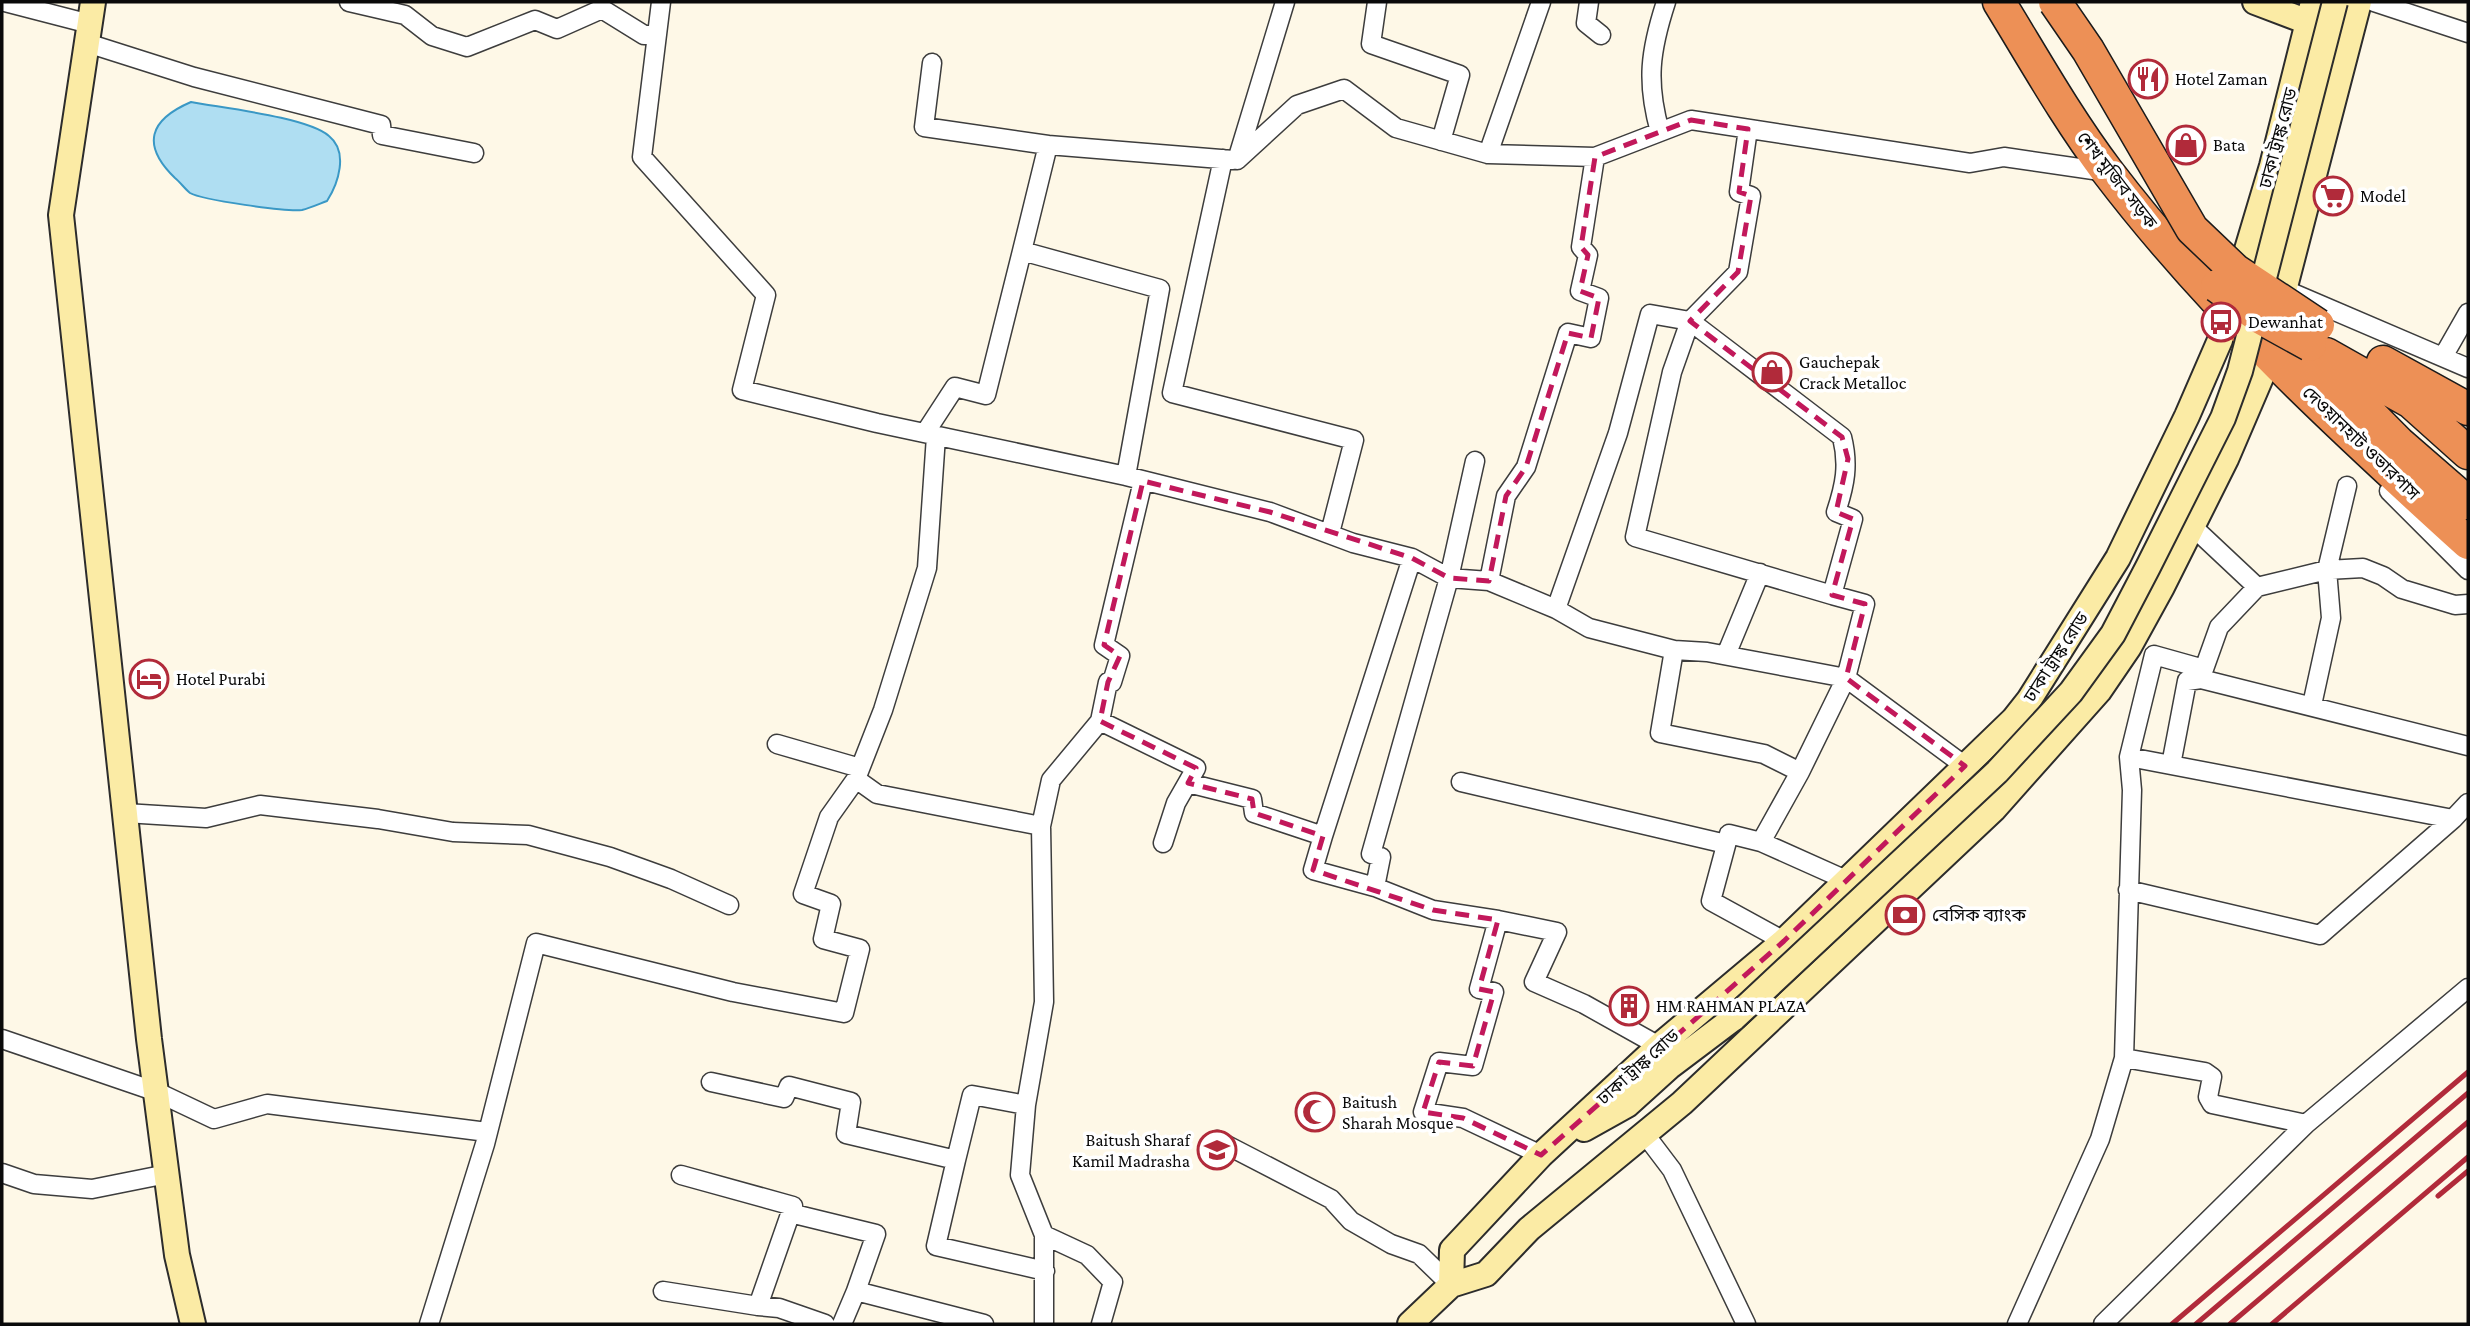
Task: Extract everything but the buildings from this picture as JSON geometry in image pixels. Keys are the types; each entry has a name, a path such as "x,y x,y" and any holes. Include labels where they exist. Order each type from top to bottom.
{"highway":[{"name":"শেখ মুজিব সড়ক","path":"1998,2 2078,131 2108,172 2228,314 2271,330"},
{"path":"2015,2 2119,171 2169,237 2217,286 2261,318 2411,402 2468,453"},
{"name":"শেখ মুজিব সড়ক","path":"2046,2 2148,167 2239,278 2271,330"},
{"path":"2054,2 2088,50 2192,229 2235,270 2275,299 2468,409"},
{"name":"দেওয়ানহাট ওভারপাস","path":"2271,330 2392,455 2468,543"},
{"name":"দেওয়ানহাট ওভারপাস","path":"2271,330 2392,455 2468,503"}],"main road":[{"path":"2255,2 2310,12"},
{"name":"ঢাকা ট্রাঙ্ক রোড","path":"1616,1154 1660,1091 1726,1024 1997,772 2071,692 2113,634 2223,418 2240,371 2335,2"},
{"path":"1410,1324 1451,1285 1486,1274 1529,1229 1616,1154 1682,1102 1994,809 2099,691 2129,647 2246,416 2359,2"},
{"name":"ঢাকা ট্রাঙ্ক রোড","path":"1451,1285 1452,1250 1546,1152 1658,1046 1784,941 1965,766 2029,700 2118,558 2187,416 2228,314 2239,278 2272,166 2310,12"},
{"path":"90,23 61,215 157,1092 177,1255 193,1324"},
{"name":"ঢাকা ট্রাঙ্ক রোড","path":"1546,1152 1627,1105 1669,1067 1726,1024"}],"street":[{"path":"5,2 90,23 194,76 381,125 382,135 474,153"},
{"path":"349,2 405,15 432,36 467,47 535,20 557,29 602,9 644,35 656,34"},
{"path":"661,2 642,157 766,296 742,390 930,435 1134,478 1270,512 1353,543 1412,558 1449,578 1489,581 1556,609 1590,628 1674,650 1726,655 1846,678 1965,766"},
{"path":"1285,2 1230,160 1172,393 1354,440 1329,533"},
{"path":"1377,2 1371,44 1460,75 1441,141"},
{"path":"1488,154 1541,2"},
{"path":"1589,2 1586,23 1601,35"},
{"path":"1660,132 1651,100 1650,68 1666,2"},
{"path":"2374,2 2468,33"},
{"path":"932,63 924,127 1048,145 1230,160 1297,105 1343,89 1396,128 1488,154 1595,157 1691,120 1970,163 2004,157 2108,172"},
{"path":"1748,129 1739,192 1751,196 1738,272 1690,321 1672,372 1634,537 1865,604 1846,678 1800,772 1761,842"},
{"path":"429,1324 487,1132 536,943 733,992 844,1013 860,949 823,939 831,904 803,894 830,817 858,774 883,710 927,568 930,435 954,387 986,395 1048,145"},
{"path":"1489,581 1506,496 1526,467 1568,333 1591,338 1599,298 1580,291 1588,255 1581,247 1595,157"},
{"path":"1022,251 1160,289 1134,478 1104,645 1121,656 1112,682 1108,682 1100,721 1051,780 1041,826 1044,1002 1026,1105 1020,1175 1044,1235 1044,1324"},
{"path":"2444,355 2468,313"},
{"path":"1556,609 1618,432 1650,314 1690,321 1842,437 1848,459 1845,484 1836,512 1853,519 1832,594"},
{"path":"2468,368 2444,355 2271,330 2279,382 2468,570"},
{"path":"1375,887 1381,856 1371,853 1449,578 1475,461"},
{"path":"2312,705 2331,618 2327,570 2347,486"},
{"path":"2192,526 2257,587"},
{"path":"1412,558 1313,870 1375,887 1433,910 1558,932 1534,982 1584,1004 1658,1046"},
{"path":"2171,765 2187,681 2203,674 2219,627 2257,587 2327,570 2363,568 2383,576 2402,589 2455,605 2468,604"},
{"path":"1726,655 1760,573"},
{"path":"1674,650 1660,733 1764,754 1800,772"},
{"path":"2017,1324 2100,1139 2124,1058 2132,789 2129,757 2154,655 2203,674 2468,746"},
{"path":"1100,721 1196,768 1176,803 1163,843"},
{"path":"777,744 858,774 877,794 1041,826"},
{"path":"2129,757 2454,819"},
{"path":"1461,782 1726,844"},
{"path":"1188,783 1252,799 1254,813 1323,836"},
{"path":"2128,890 2320,934 2454,819 2468,803"},
{"path":"125,813 205,818 260,805 378,819 453,832 528,835 610,857 671,879 729,905"},
{"path":"1784,941 1711,901 1729,834 1761,842 1846,880"},
{"path":"1498,920 1479,989 1494,992 1473,1066 1439,1062 1423,1112 1463,1118 1546,1152"},
{"path":"2103,1324 2306,1124 2468,988"},
{"path":"2,1039 157,1092 214,1119 267,1104 487,1132"},
{"path":"2124,1058 2205,1072 2212,1077 2208,1097 2212,1104 2306,1124"},
{"path":"711,1082 784,1098 789,1086 851,1102 846,1134 956,1160"},
{"path":"1026,1105 972,1095 936,1246 1045,1270"},
{"path":"1644,1133 1672,1170 1746,1324"},
{"path":"1217,1140 1331,1199 1350,1221 1391,1244 1419,1254 1451,1285"},
{"path":"2,1173 34,1184 92,1189 167,1174"},
{"path":"681,1175 793,1206 758,1306"},
{"path":"790,1213 876,1234 842,1324"},
{"path":"1044,1235 1087,1255 1113,1282 1101,1324"},
{"path":"663,1290 758,1306 776,1316 825,1324"},
{"path":"856,1291 984,1324"}],"highlighted area":[{"path":"1691,120 1748,129 1739,192 1751,196 1738,272 1690,321 1842,437 1848,459 1836,512 1853,519 1832,595 1865,604 1846,678 1965,766 1784,941 1541,1155 1463,1118 1423,1112 1439,1062 1473,1066 1494,992 1479,989 1498,920 1433,910 1313,870 1323,836 1254,813 1252,799 1188,783 1196,768 1100,721 1108,682 1120,656 1104,645 1143,481 1270,512 1412,558 1449,578 1489,581 1506,496 1526,467 1568,333 1591,338 1599,298 1580,291 1588,255 1581,247 1595,157"}],"water":[{"path":"191,102 284,118 318,129 329,136 339,151 340,168 327,201 302,210 293,210 227,202 190,193 157,155 154,134 166,117"}],"railway":[{"path":"2172,1324 2468,1072"},
{"path":"2196,1324 2468,1093"},
{"path":"2230,1324 2468,1122"},
{"path":"2272,1324 2468,1157"},
{"path":"2438,1196 2468,1171"}],"place":[{"name":"Hotel Zaman","path":"2148,79"},
{"name":"Bata","path":"2186,145"},
{"name":"Model","path":"2333,196"},
{"name":"Dewanhat","path":"2221,322"},
{"name":"Gauchepak Crack Metalloc","path":"1772,372"},
{"name":"Hotel Purabi","path":"149,679"},
{"name":"বেসিক ব্যাংক","path":"1905,915"},
{"name":"HM RAHMAN PLAZA","path":"1629,1006"},
{"name":"Baitush Sharah Mosque","path":"1315,1112"},
{"name":"Baitush Sharaf Kamil Madrasha","path":"1217,1150"}]}
